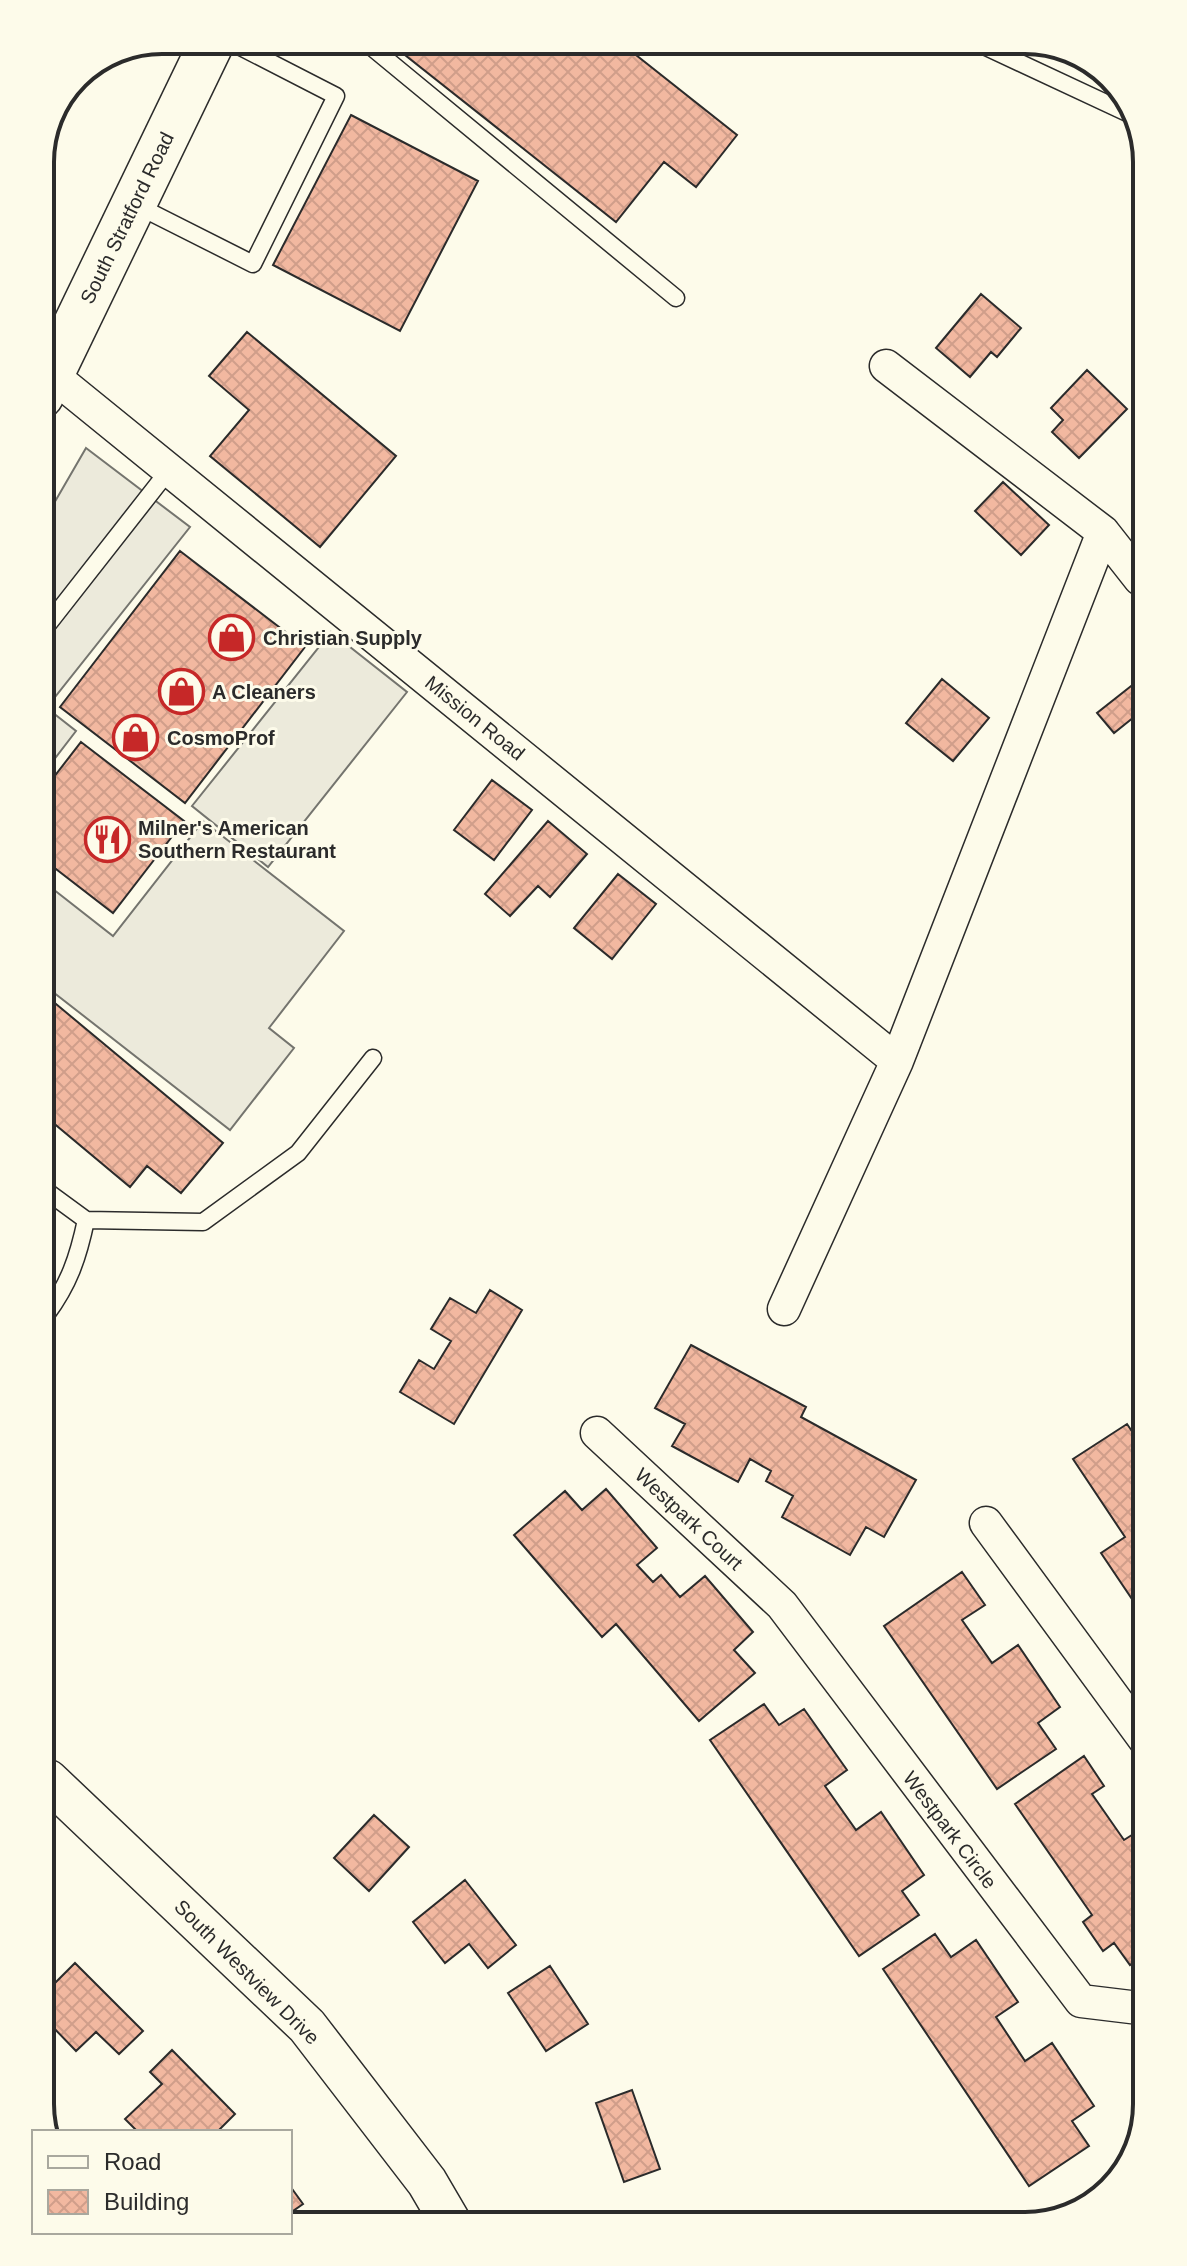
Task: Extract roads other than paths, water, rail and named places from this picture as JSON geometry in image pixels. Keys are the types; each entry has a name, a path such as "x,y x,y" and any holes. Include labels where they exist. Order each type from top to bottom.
{"main road":[{"name":"South Stratford Road","path":"54,371 206,54"}],"street":[{"path":"886,366 1103,532 1133,570"},
{"name":"Mission Road","path":"54,391 169,470 897,1061"},
{"path":"784,1309 897,1061 1103,532"},
{"name":"Westpark Court","path":"597,1433 782,1605"},
{"path":"986,1523 1133,1724"},
{"name":"Westpark Circle","path":"782,1605 1081,2001 1133,2007"},
{"name":"South Westview Drive","path":"54,1786 307,2026 427,2182 445,2212"}],"lane":[{"path":"134,204 253,264 336,96 254,54"},
{"path":"380,54 676,298"},
{"path":"1001,54 1120,109"},
{"path":"54,617 169,470"},
{"path":"54,1197 86,1220 203,1222 298,1153 373,1058"},
{"path":"54,1304 66,1287 80,1249 86,1220"}],"place":[{"name":"Christian Supply","path":"232,638"},
{"name":"A Cleaners","path":"181,692"},
{"name":"CosmoProf","path":"136,738"},
{"name":"Milner's American Southern Restaurant","path":"107,840"}]}
